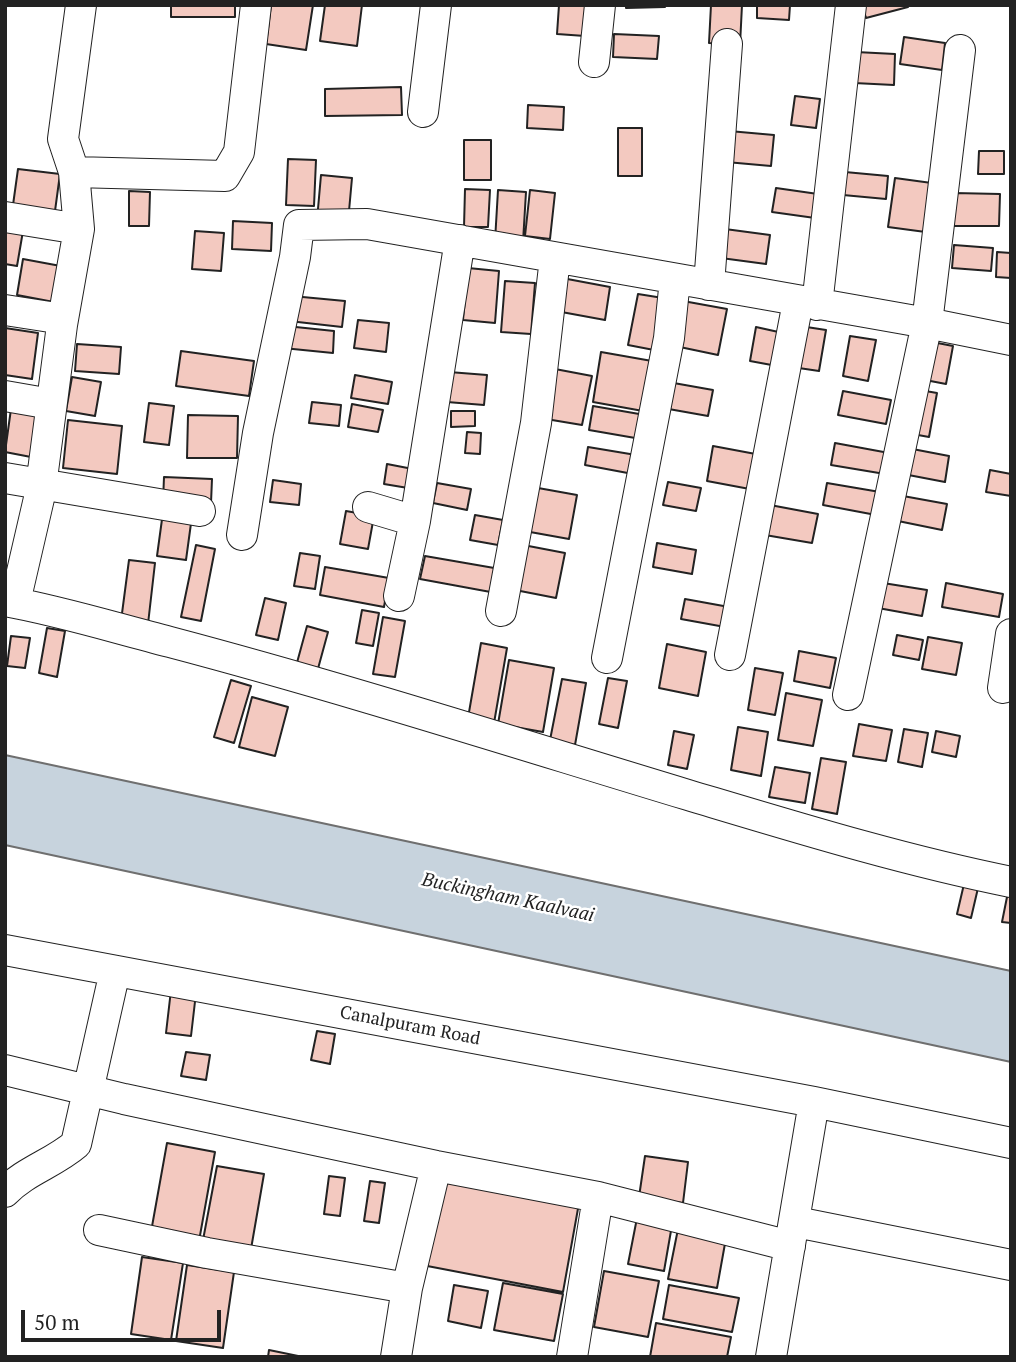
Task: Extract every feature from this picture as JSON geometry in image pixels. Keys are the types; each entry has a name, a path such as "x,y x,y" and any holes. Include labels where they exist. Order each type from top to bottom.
{"street":[{"path":"81,5 62,139 74,172 79,229 62,319 41,485 10,601 387,702 812,832 963,873 1011,882"},
{"path":"74,172 225,176 239,152 256,5"},
{"path":"423,112 436,5"},
{"path":"594,62 600,5"},
{"path":"730,655 807,303 851,5"},
{"path":"709,285 727,44"},
{"path":"848,695 927,323 960,50"},
{"path":"5,217 79,229"},
{"path":"242,535 258,433 295,257 299,225 367,224 1011,340"},
{"path":"399,596 415,521 460,240"},
{"path":"501,611 536,423 555,258"},
{"path":"607,658 669,338 675,279"},
{"path":"5,310 62,319"},
{"path":"5,396 51,404"},
{"path":"5,478 200,511"},
{"path":"368,507 415,521"},
{"path":"1003,688 1011,634"},
{"name":"Canalpuram Road","path":"5,950 814,1102 1011,1143"},
{"path":"5,1192 15,1182 65,1153 75,1144 115,971"},
{"path":"5,1070 436,1166 793,1234 1011,1265"},
{"path":"771,1357 814,1102"},
{"path":"396,1357 407,1288 436,1166"},
{"path":"572,1357 598,1197"},
{"path":"99,1230 207,1253 407,1288"}],"water":[{"name":"Buckingham Kaalvaai","path":"5,755 1011,971 1011,1062 5,845"}],"building":[{"path":"171,5 235,5 235,17 171,17"},
{"path":"271,5 313,5 306,50 266,44"},
{"path":"325,5 362,5 357,46 320,41"},
{"path":"559,5 588,5 585,36 557,34"},
{"path":"626,5 665,5 665,7 626,8"},
{"path":"711,5 742,5 740,45 709,43"},
{"path":"757,5 790,5 789,20 757,18"},
{"path":"862,5 907,5 908,7 866,18"},
{"path":"614,34 659,36 657,59 613,57"},
{"path":"904,37 945,43 942,70 900,64"},
{"path":"856,52 895,54 894,85 854,83"},
{"path":"401,87 402,115 325,116 325,89"},
{"path":"795,96 820,99 816,128 791,125"},
{"path":"528,105 564,107 563,130 527,128"},
{"path":"618,128 642,128 642,176 618,176"},
{"path":"729,131 774,135 771,166 726,162"},
{"path":"464,140 491,140 491,180 464,180"},
{"path":"979,151 1004,151 1004,174 978,174"},
{"path":"288,159 316,160 314,206 286,205"},
{"path":"18,169 60,174 55,211 13,205"},
{"path":"845,172 888,176 886,199 843,195"},
{"path":"321,175 352,178 348,222 317,220"},
{"path":"895,178 939,184 933,233 888,227"},
{"path":"776,188 818,194 815,218 772,212"},
{"path":"465,189 490,190 488,227 464,227"},
{"path":"498,190 526,192 523,242 495,241"},
{"path":"530,190 555,193 550,239 525,236"},
{"path":"129,191 150,192 149,226 129,226"},
{"path":"954,193 1000,194 999,226 953,226"},
{"path":"233,221 272,223 271,251 232,249"},
{"path":"5,229 23,231 17,266 5,264"},
{"path":"725,229 770,235 766,264 721,258"},
{"path":"195,231 224,233 221,271 192,269"},
{"path":"954,245 993,248 991,271 952,268"},
{"path":"997,252 1011,253 1011,278 996,277"},
{"path":"23,259 66,267 59,303 17,295"},
{"path":"468,268 499,271 495,323 463,320"},
{"path":"562,278 610,287 605,320 556,311"},
{"path":"505,281 535,283 531,334 501,332"},
{"path":"638,294 663,298 654,350 628,345"},
{"path":"292,296 345,301 342,327 289,321"},
{"path":"683,301 727,309 718,355 675,346"},
{"path":"358,320 389,323 386,352 354,348"},
{"path":"286,326 334,331 333,353 283,348"},
{"path":"800,326 826,330 819,371 792,367"},
{"path":"756,327 783,333 777,366 750,361"},
{"path":"5,328 38,333 32,379 5,375"},
{"path":"850,336 876,340 868,381 843,376"},
{"path":"927,341 953,346 946,384 920,379"},
{"path":"77,344 121,347 119,374 75,371"},
{"path":"181,351 254,361 249,396 176,386"},
{"path":"601,352 652,361 643,411 593,402"},
{"path":"555,369 592,376 582,425 546,419"},
{"path":"449,372 487,375 484,405 447,402"},
{"path":"355,375 392,382 388,404 351,398"},
{"path":"72,377 101,382 95,416 66,411"},
{"path":"668,382 713,390 708,416 663,408"},
{"path":"914,389 937,393 929,437 907,433"},
{"path":"843,391 891,400 886,424 838,415"},
{"path":"312,402 341,405 339,426 309,423"},
{"path":"149,403 174,406 169,445 144,442"},
{"path":"352,404 383,410 378,432 348,427"},
{"path":"593,406 645,415 641,439 589,430"},
{"path":"11,409 39,415 31,457 5,452"},
{"path":"451,411 475,411 475,426 451,427"},
{"path":"188,415 238,416 237,458 187,458"},
{"path":"68,420 122,426 117,474 63,468"},
{"path":"467,432 481,433 480,454 465,453"},
{"path":"835,443 889,453 885,474 831,465"},
{"path":"713,446 761,455 755,490 707,481"},
{"path":"588,447 636,455 633,474 585,465"},
{"path":"902,447 949,456 945,482 898,473"},
{"path":"387,464 418,470 414,489 384,484"},
{"path":"990,470 1011,474 1011,496 986,492"},
{"path":"164,477 212,479 211,503 163,502"},
{"path":"273,480 301,484 299,505 270,502"},
{"path":"668,482 701,488 696,511 663,505"},
{"path":"437,483 471,489 467,510 433,503"},
{"path":"827,483 880,492 876,515 823,505"},
{"path":"527,486 577,495 569,539 519,530"},
{"path":"903,496 947,504 942,530 898,521"},
{"path":"770,505 818,514 812,543 765,535"},
{"path":"346,511 374,516 368,549 340,544"},
{"path":"163,512 192,516 186,560 157,556"},
{"path":"475,515 503,520 498,545 470,540"},
{"path":"657,543 696,550 692,574 653,567"},
{"path":"518,544 565,553 556,598 510,589"},
{"path":"196,545 215,549 201,621 181,617"},
{"path":"300,553 320,556 315,589 294,586"},
{"path":"425,556 500,569 496,593 420,579"},
{"path":"129,560 155,563 148,624 121,621"},
{"path":"325,567 389,578 384,607 320,595"},
{"path":"883,583 927,590 922,616 878,608"},
{"path":"946,583 1003,594 999,617 942,607"},
{"path":"265,598 286,603 278,640 256,635"},
{"path":"685,599 729,607 725,627 681,619"},
{"path":"362,610 379,613 373,646 356,643"},
{"path":"383,617 405,621 395,677 373,674"},
{"path":"307,626 328,632 316,676 295,670"},
{"path":"47,628 65,631 57,677 39,673"},
{"path":"897,635 923,640 919,660 893,655"},
{"path":"11,636 30,638 25,668 7,666"},
{"path":"928,637 962,643 956,675 922,669"},
{"path":"481,643 507,648 494,723 468,718"},
{"path":"667,644 706,652 698,696 659,688"},
{"path":"799,651 836,658 830,688 794,681"},
{"path":"509,660 554,668 543,732 498,724"},
{"path":"755,668 783,673 775,715 748,710"},
{"path":"608,678 627,681 618,728 599,724"},
{"path":"562,679 586,683 575,745 550,740"},
{"path":"231,680 251,686 234,743 214,737"},
{"path":"786,693 822,700 813,746 778,740"},
{"path":"252,697 288,707 275,756 239,747"},
{"path":"859,724 892,730 886,761 853,756"},
{"path":"738,727 768,732 761,776 731,770"},
{"path":"904,729 928,733 922,767 898,762"},
{"path":"674,731 694,735 687,769 668,765"},
{"path":"936,731 960,736 956,757 932,752"},
{"path":"821,758 846,762 837,814 812,809"},
{"path":"775,767 810,773 805,803 769,797"},
{"path":"964,884 978,888 971,918 957,914"},
{"path":"1009,887 1011,888 1011,923 1002,922"},
{"path":"171,990 196,993 191,1036 166,1033"},
{"path":"317,1031 335,1034 330,1064 311,1060"},
{"path":"186,1052 210,1055 206,1080 181,1076"},
{"path":"167,1143 215,1152 199,1241 151,1232"},
{"path":"645,1156 688,1162 683,1203 639,1197"},
{"path":"217,1166 264,1174 251,1249 203,1240"},
{"path":"329,1176 345,1178 340,1216 324,1214"},
{"path":"438,1176 579,1203 563,1292 422,1265"},
{"path":"370,1181 385,1183 379,1223 364,1221"},
{"path":"637,1218 672,1225 664,1271 628,1264"},
{"path":"678,1229 726,1238 717,1288 668,1279"},
{"path":"142,1257 183,1263 171,1340 131,1334"},
{"path":"187,1265 234,1272 223,1348 176,1341"},
{"path":"604,1271 659,1281 648,1337 594,1327"},
{"path":"503,1283 563,1294 554,1341 494,1330"},
{"path":"454,1285 488,1291 481,1328 448,1321"},
{"path":"669,1285 739,1298 732,1332 663,1319"},
{"path":"656,1323 731,1337 727,1357 650,1357"},
{"path":"269,1350 303,1357 268,1357"}]}
